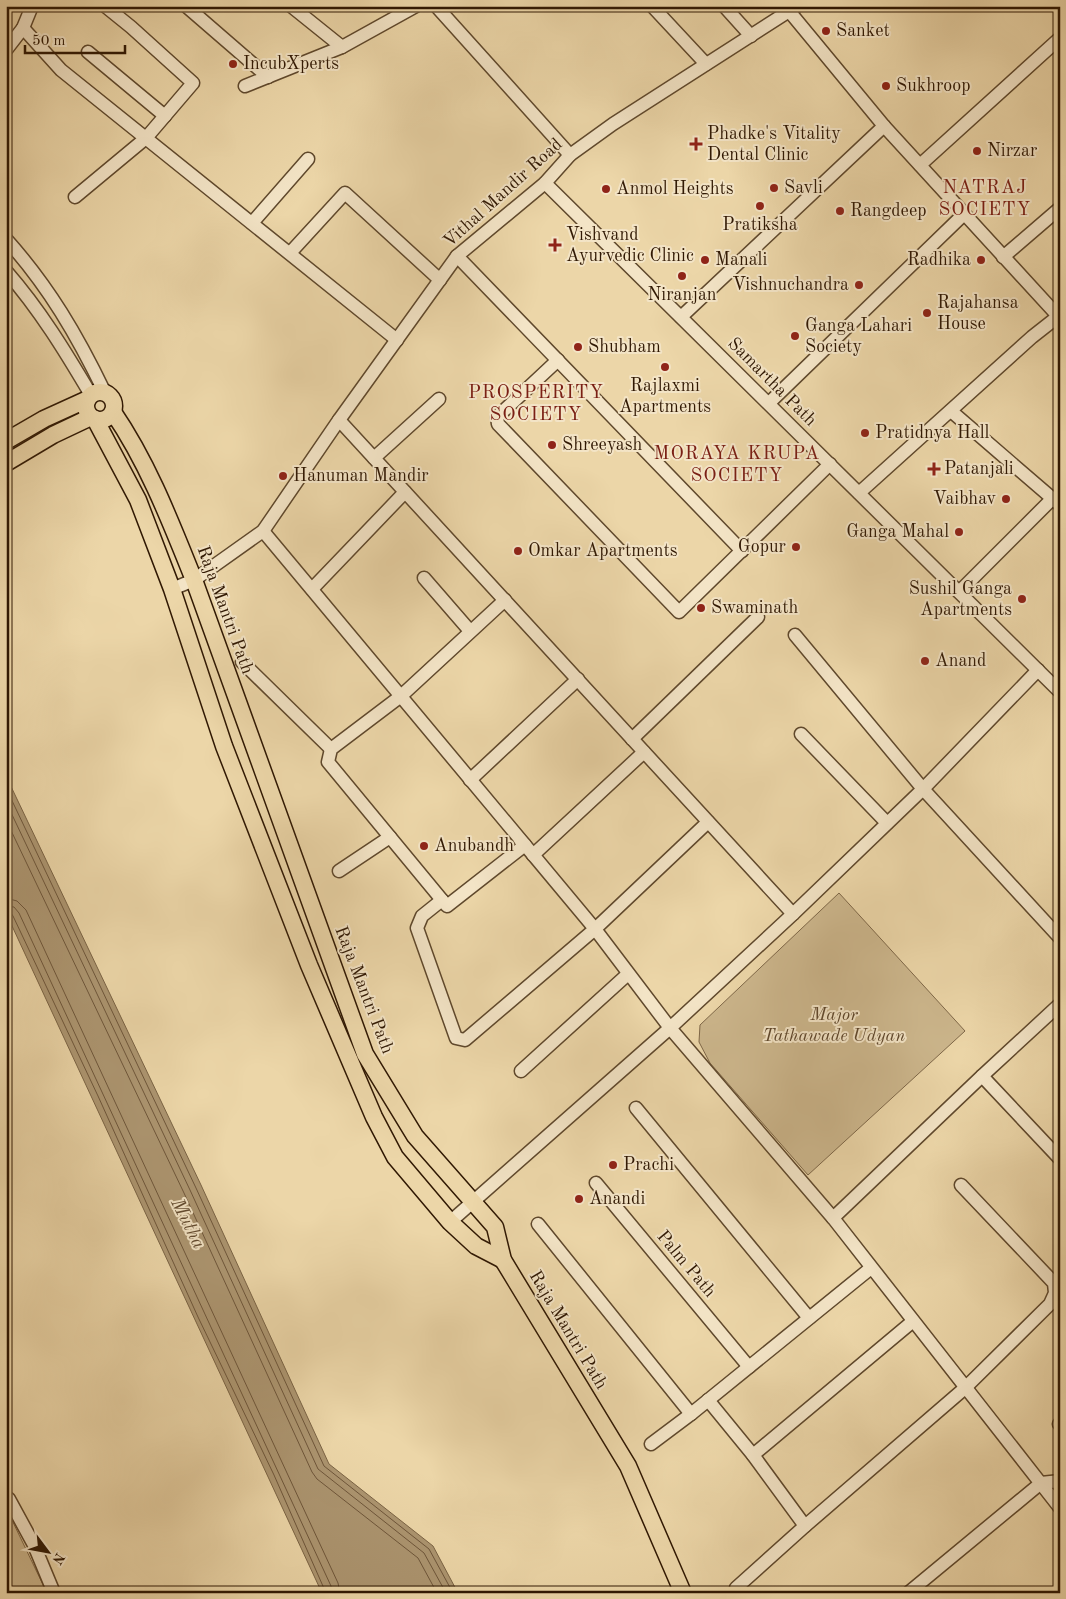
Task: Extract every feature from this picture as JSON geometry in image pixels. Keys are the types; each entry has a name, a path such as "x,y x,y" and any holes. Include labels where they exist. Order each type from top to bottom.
{"main road":[{"path":"95,396 86,409 93,418 138,500 172,589 228,755 309,965 374,1117 395,1157 450,1222 476,1246 502,1260"},
{"path":"6,441 44,419 95,396 112,399 114,412 105,420 93,418 53,435 6,463"},
{"name":"Raja Mantri Path","path":"114,412 132,439 172,525 194,580 365,1054 415,1136 494,1227 502,1260 628,1466 683,1593"}],"street":[{"path":"6,50 23,28 32,6"},
{"path":"74,197 146,138 193,83 105,6"},
{"path":"186,6 268,77"},
{"path":"291,6 342,48"},
{"path":"245,86 342,48 416,6"},
{"path":"436,6 570,155"},
{"path":"652,6 706,64"},
{"path":"724,6 751,36"},
{"path":"793,9 884,126 1003,257 1059,315 859,493"},
{"name":"Vithal Mandir Road","path":"172,589 194,580 264,531 339,420 457,256 544,183 570,155 613,124 793,9"},
{"path":"23,28 61,70 397,340"},
{"path":"920,165 1060,38"},
{"path":"88,52 165,116"},
{"path":"682,317 884,126"},
{"path":"252,223 308,159"},
{"name":"Samartha Path","path":"544,183 682,317 1060,692"},
{"path":"290,253 345,193 440,280"},
{"path":"1003,257 1060,208"},
{"path":"769,404 964,214"},
{"path":"6,239 27,262 54,299 82,346 95,396"},
{"path":"457,256 742,551"},
{"path":"6,271 25,292 56,335 95,396"},
{"path":"558,360 497,417 498,424 679,612 830,464"},
{"path":"374,458 439,399"},
{"path":"951,411 1056,502 959,592"},
{"path":"339,420 793,914"},
{"path":"312,589 405,492"},
{"path":"264,531 401,696 470,780 525,845 447,906 328,762 331,749 401,696 505,600"},
{"path":"424,578 470,632"},
{"path":"632,739 758,617"},
{"path":"795,635 923,788 1060,938"},
{"path":"242,662 331,749"},
{"path":"450,1222 670,1028 793,914 923,788 1038,670"},
{"path":"470,780 578,679"},
{"path":"801,734 887,823"},
{"path":"533,855 644,752"},
{"path":"442,900 422,916 417,928 456,1038 465,1040 595,929 708,822"},
{"path":"339,871 390,837"},
{"path":"520,839 595,929 670,1028 832,1218 1060,1508"},
{"path":"521,1071 628,974"},
{"path":"832,1218 1060,1004"},
{"path":"982,1076 1055,1145 1060,1159"},
{"path":"636,1108 809,1318"},
{"name":"Palm Path","path":"596,1183 749,1367"},
{"path":"736,1588 965,1388 1050,1304 1055,1293 1054,1283 961,1185"},
{"path":"538,1224 691,1414"},
{"path":"651,1444 691,1414 871,1268"},
{"path":"753,1455 912,1322"},
{"path":"708,1400 753,1455 805,1526"},
{"path":"908,1593 1041,1483 1060,1481"},
{"path":"6,1497 9,1499 34,1545 54,1593"}],"green space":[{"name":"Major Tathawade Udyan","path":"839,893 965,1031 808,1175 710,1063 699,1042 700,1025"},
{"path":"10,1516 47,1593 6,1593 6,1520"}],"water":[{"name":"Mutha","path":"6,776 201,1185 329,1464 433,1546 458,1593 322,1593 6,913"}],"place":[{"name":"Sanket","path":"826,31"},
{"name":"IncubXperts","path":"233,64"},
{"name":"Sukhroop","path":"886,86"},
{"name":"Phadke's Vitality Dental Clinic","path":"696,144"},
{"name":"Nirzar","path":"977,151"},
{"name":"Savli","path":"774,188"},
{"name":"Anmol Heights","path":"606,189"},
{"name":"Pratiksha","path":"760,206"},
{"name":"Rangdeep","path":"840,211"},
{"name":"Vishvand Ayurvedic Clinic","path":"555,245"},
{"name":"Manali","path":"705,260"},
{"name":"Radhika","path":"981,260"},
{"name":"Niranjan","path":"682,276"},
{"name":"Vishnuchandra","path":"859,285"},
{"name":"Rajahansa House","path":"927,313"},
{"name":"Ganga Lahari Society","path":"795,336"},
{"name":"Shubham","path":"578,347"},
{"name":"Rajlaxmi Apartments","path":"665,367"},
{"name":"Pratidnya Hall","path":"865,433"},
{"name":"Shreeyash","path":"552,445"},
{"name":"Patanjali","path":"934,469"},
{"name":"Hanuman Mandir","path":"283,476"},
{"name":"Vaibhav","path":"1006,499"},
{"name":"Ganga Mahal","path":"959,532"},
{"name":"Gopur","path":"796,547"},
{"name":"Omkar Apartments","path":"518,551"},
{"name":"Sushil Ganga Apartments","path":"1022,599"},
{"name":"Swaminath","path":"701,608"},
{"name":"Anand","path":"925,661"},
{"name":"Anubandh","path":"424,846"},
{"name":"Prachi","path":"613,1165"},
{"name":"Anandi","path":"579,1199"}],"district":[{"name":"NATRAJ SOCIETY","path":"985,199"},
{"name":"PROSPERITY SOCIETY","path":"536,404"},
{"name":"MORAYA KRUPA SOCIETY","path":"737,465"}]}
